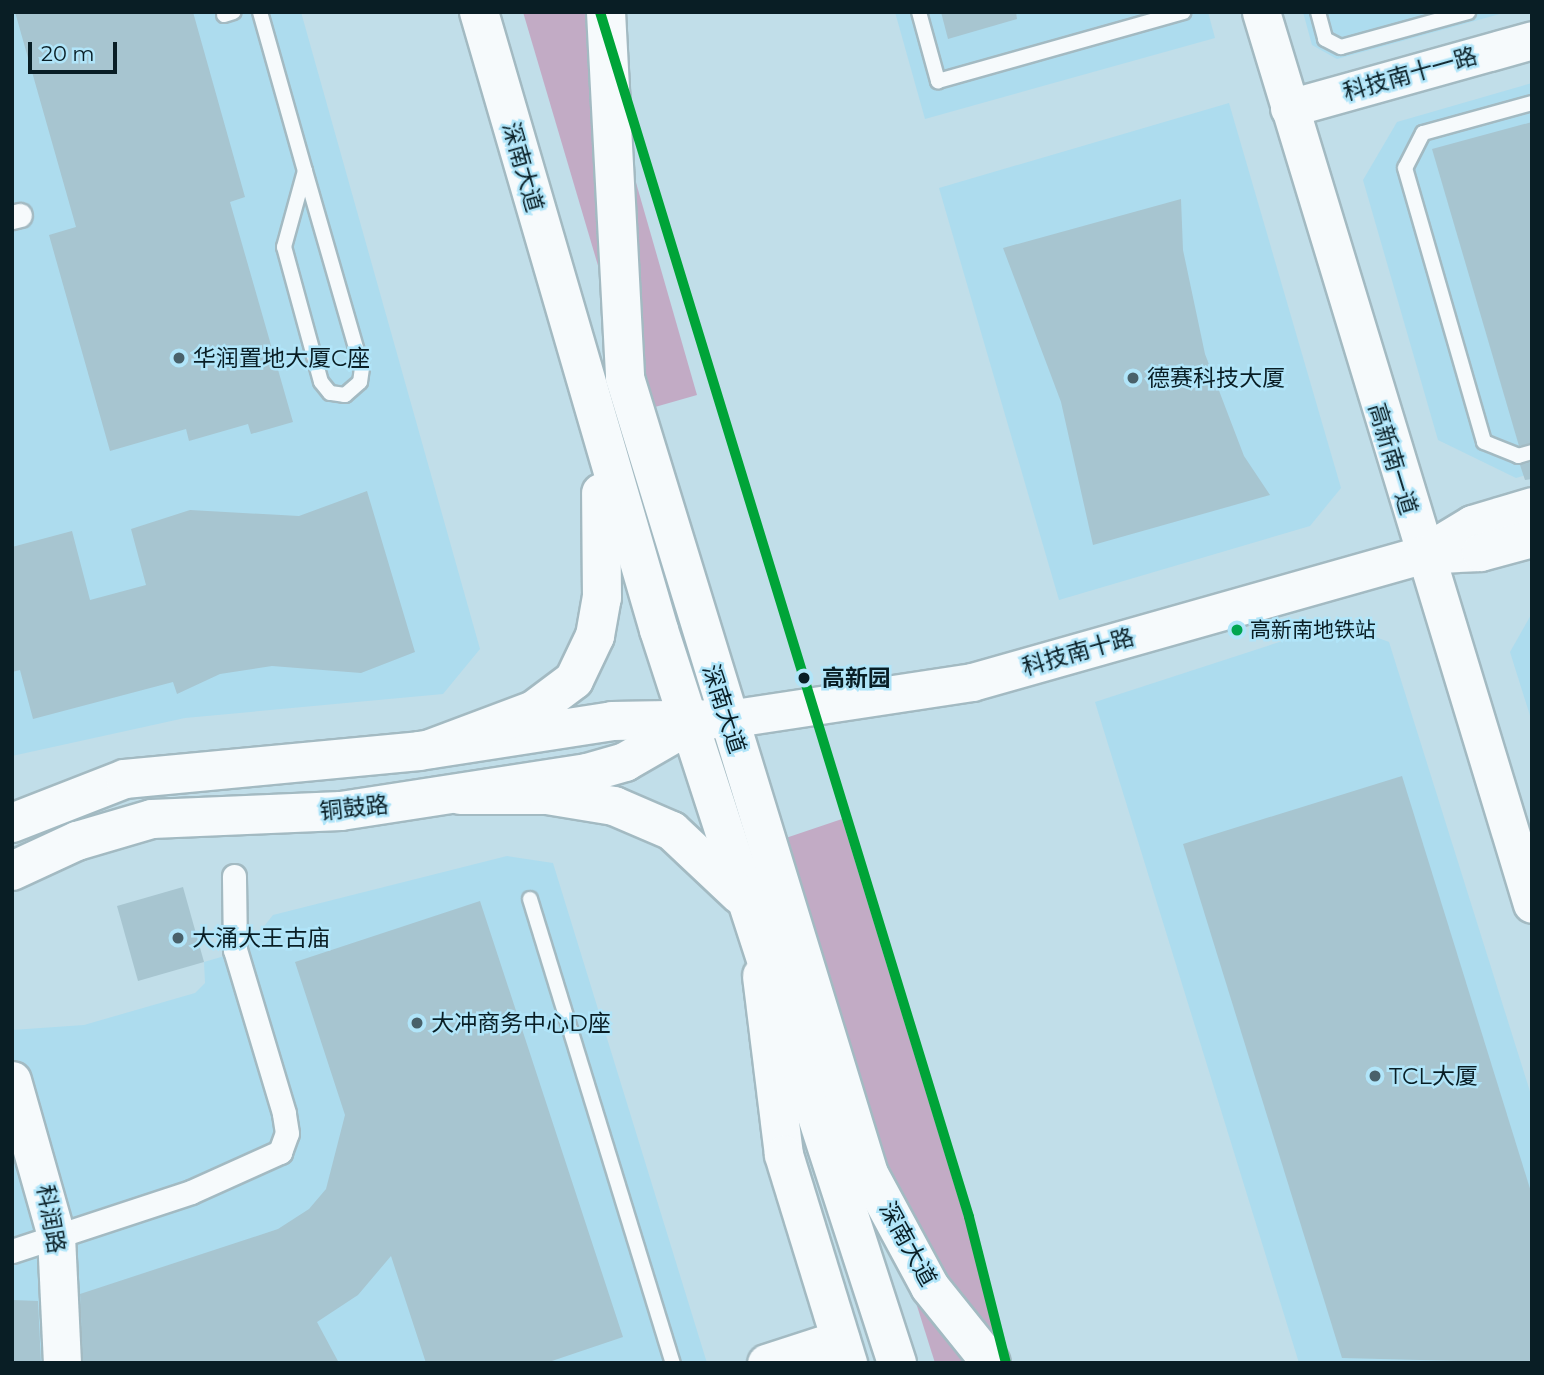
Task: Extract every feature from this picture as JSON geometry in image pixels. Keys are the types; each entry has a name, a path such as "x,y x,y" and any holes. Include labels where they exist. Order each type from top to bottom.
{"main road":[{"path":"467,12 492,57"},
{"name":"深南大道","path":"479,12 594,418 709,722 869,1174 930,1287 991,1363"},
{"name":"深南大道","path":"606,12 625,379 757,929 897,1363"},
{"path":"430,749 534,710 584,665 595,636 605,558 594,418"},
{"path":"12,823 125,779 430,749 612,721 709,722"},
{"name":"铜鼓路","path":"12,871 76,841 152,819 341,811 460,795 625,762 709,722"},
{"path":"460,795 572,798 645,817 723,873 757,929 784,1155 844,1351"}],"street":[{"name":"高新南一道","path":"1261,12 1421,555 1532,904"},
{"name":"科技南十一路","path":"1289,108 1532,40"},
{"name":"科技南十路","path":"1421,555 1472,524 1532,506"},
{"name":"科技南十路","path":"709,722 972,682 1421,555 1480,552 1532,537"},
{"path":"12,1251 231,1177 280,1152 287,1133 284,1113 235,950 234,876"},
{"name":"科润路","path":"12,1080 56,1236 62,1363"},
{"path":"766,1363 844,1351"}],"lane":[{"path":"260,12 362,368 360,382 345,395 330,393 321,382 286,254 305,171"},
{"path":"919,12 938,81 1184,12"},
{"path":"1318,12 1325,39 1341,47 1468,12"},
{"path":"1532,103 1423,133 1405,168 1484,442 1518,456 1532,452"},
{"path":"530,899 673,1363"}],"shaded area":[{"path":"12,12 301,12 480,649 443,694 185,718 12,756"},
{"path":"523,12 587,12 697,395 641,411"},
{"path":"895,12 1208,12 1215,38 925,119"},
{"path":"1303,12 1507,12 1337,59 1312,45"},
{"path":"1532,83 1532,473 1516,478 1438,440 1363,180 1397,122"},
{"path":"1229,103 1341,488 1310,526 1059,600 939,188"},
{"path":"1532,613 1532,722 1510,652"},
{"name":"TCL大厦","path":"1338,623 1389,642 1532,1098 1532,1363 1299,1363 1095,702"},
{"path":"842,819 1009,1363 935,1363 771,843"},
{"path":"507,856 553,863 707,1363 12,1363 12,1030 84,1025 195,993 205,983 204,962 245,950 273,915"}],"building":[{"path":"15,12 193,12 245,197 230,202 293,422 251,434 248,424 189,441 186,429 110,451 49,235 76,227"},
{"path":"941,12 1016,12 1017,19 948,39"},
{"path":"1532,122 1532,443 1519,446 1432,149"},
{"name":"德赛科技大厦","path":"1181,199 1183,250 1205,354 1244,456 1270,495 1093,545 1061,402 1003,248"},
{"path":"1532,462 1532,479 1525,480 1520,465"},
{"path":"367,491 415,652 361,673 272,666 220,674 177,694 173,682 33,719 20,670 12,672 12,547 72,531 90,600 146,585 131,529 190,510 299,516"},
{"name":"TCL大厦","path":"1402,776 1532,1195 1532,1363 1342,1358 1183,844"},
{"name":"大涌大王古庙","path":"183,887 204,962 138,981 117,906"},
{"path":"480,901 623,1337 546,1363 426,1363 391,1256 358,1295 317,1322 339,1363 83,1363 80,1294 278,1229 309,1209 326,1189 345,1115 295,962"},
{"path":"12,1300 38,1301 41,1363 12,1363"}],"transit line":[{"path":"600,12 969,1217 1006,1363"}],"place":[{"name":"华润置地大厦C座","path":"179,358"},
{"name":"德赛科技大厦","path":"1133,378"},
{"name":"高新南地铁站","path":"1237,630"},
{"name":"高新园","path":"804,678"},
{"name":"大涌大王古庙","path":"178,938"},
{"name":"大冲商务中心D座","path":"417,1023"},
{"name":"TCL大厦","path":"1375,1076"}]}
